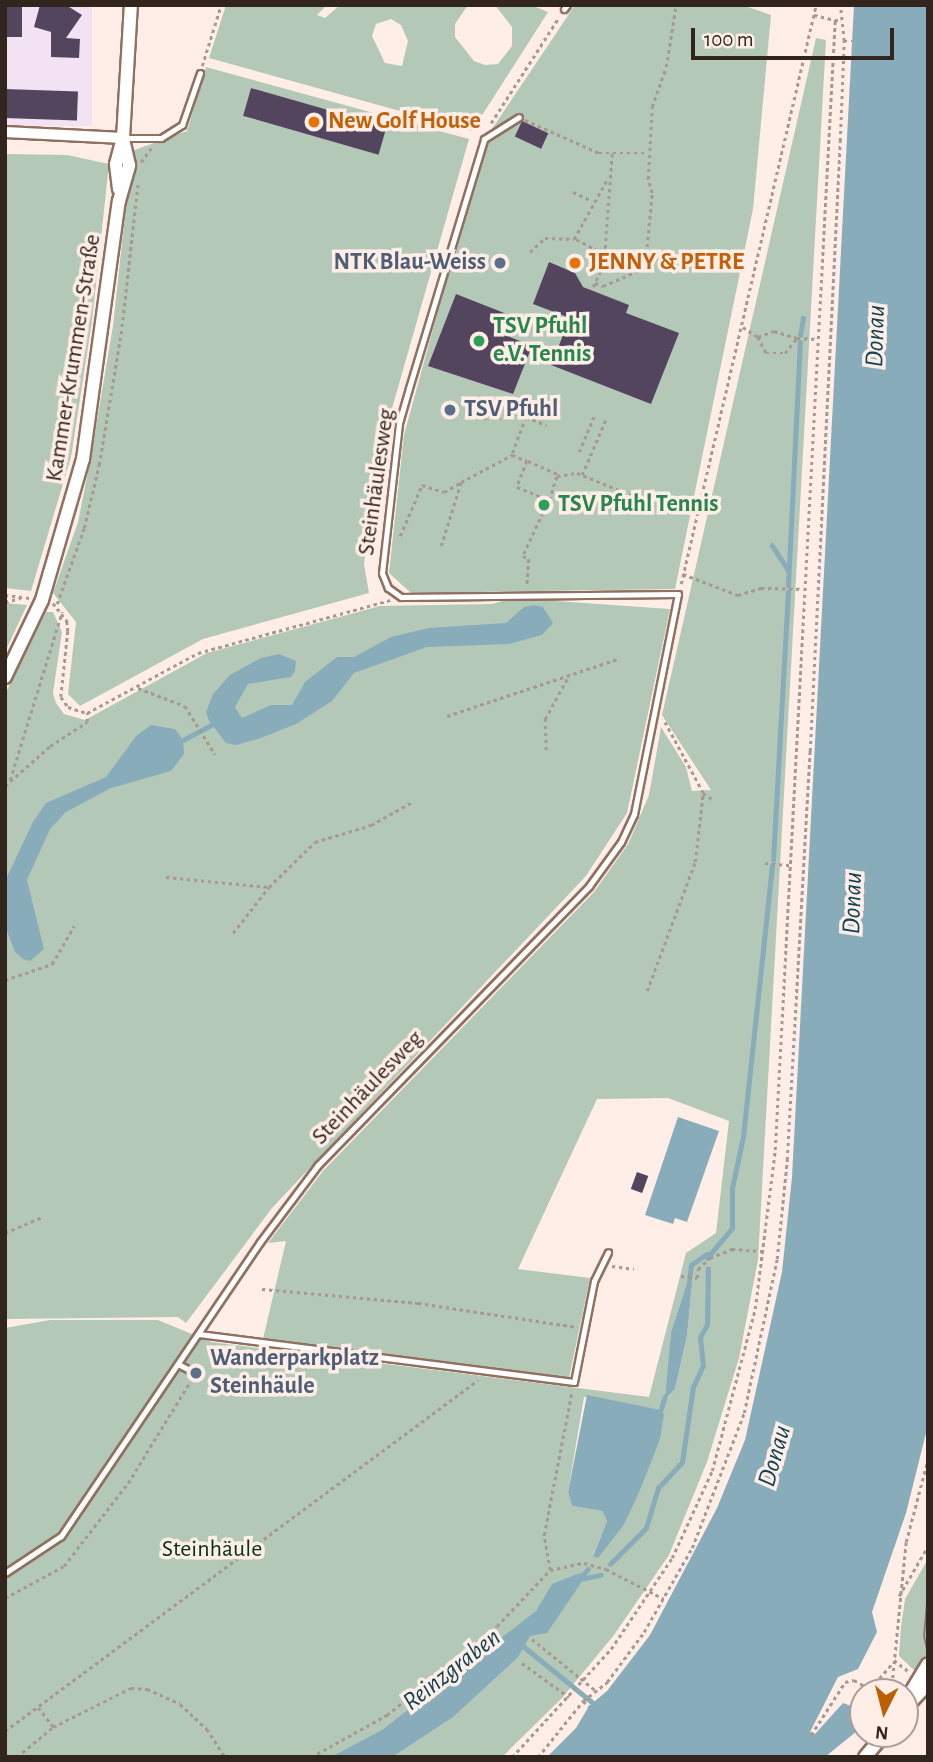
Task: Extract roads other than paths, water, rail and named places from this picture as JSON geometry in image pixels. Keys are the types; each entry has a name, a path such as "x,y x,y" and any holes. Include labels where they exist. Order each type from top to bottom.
{"street":[{"name":"Kammer-Krummen-Straße","path":"5,677 42,600 77,483 96,386 120,201 129,165 123,138 131,5"},
{"path":"5,132 123,138"}],"lane":[{"path":"123,138 161,138 182,125 200,73"},
{"name":"Steinhäulesweg","path":"5,1573 61,1536 318,1165 589,886 621,842 634,814 658,710 678,594 401,597 388,588 382,573 399,423 484,139 519,117"},
{"path":"199,1335 574,1382 584,1328 601,1265 608,1252"},
{"path":"180,1365 195,1373"}],"water":[{"name":"Donau","path":"854,5 928,5 928,1425 906,1513 872,1612 877,1632 858,1669 838,1677 810,1732 815,1734 843,1703 849,1705 849,1738 825,1757 547,1757 576,1728 589,1706 607,1691 650,1635 717,1508 745,1440 782,1272 792,1177"},
{"path":"524,607 543,607 553,623 542,635 509,644 427,647 354,673 332,701 296,724 258,739 236,745 226,743 209,721 206,712 213,694 230,675 261,658 279,654 296,661 295,671 291,677 248,684 235,707 242,718 271,705 292,705 305,682 337,657 354,657 391,637 429,628 506,623"},
{"path":"151,725 175,729 183,740 184,754 171,771 111,788 66,812 50,829 27,880 44,949 30,961 23,959 15,952 5,926 5,881 33,822 46,803 106,777 136,736"},
{"path":"678,1117 719,1131 687,1222 675,1218 673,1224 645,1215"},
{"path":"687,1283 692,1284 687,1336 675,1389 665,1400 671,1332"},
{"path":"587,1395 661,1410 664,1415 660,1439 639,1493 623,1526 598,1558 593,1556 607,1521 602,1511 572,1506 568,1492"},
{"path":"580,1573 585,1577 547,1633 530,1636 518,1657 453,1717 392,1757 331,1757 382,1730 536,1611 552,1584"}],"waterway":[{"path":"800,335 803,318"},
{"path":"788,586 800,342"},
{"path":"772,545 788,570"},
{"path":"773,860 788,592"},
{"path":"183,740 211,725"},
{"path":"707,1258 732,1228 732,1188 743,1137 772,866"},
{"path":"688,1289 691,1265 707,1254"},
{"path":"610,1564 646,1528 658,1488 682,1462 693,1387 703,1366 700,1337 707,1325 708,1269"},
{"path":"659,1415 665,1397"},
{"path":"579,1579 588,1569"},
{"path":"580,1579 601,1575"},
{"name":"Reinzgraben","path":"517,1641 597,1706"}],"tram line":[{"path":"928,1593 924,1636 928,1653"}],"place":[{"name":"New Golf House","path":"314,122"},
{"name":"NTK Blau-Weiss","path":"500,263"},
{"name":"JENNY & PETRE","path":"575,263"},
{"name":"TSV Pfuhl e.V. Tennis","path":"479,341"},
{"name":"TSV Pfuhl","path":"450,410"},
{"name":"TSV Pfuhl Tennis","path":"544,505"},
{"name":"Wanderparkplatz Steinhäule","path":"196,1373"}],"park label":[{"name":"Steinhäule","path":"212,1550"}]}
